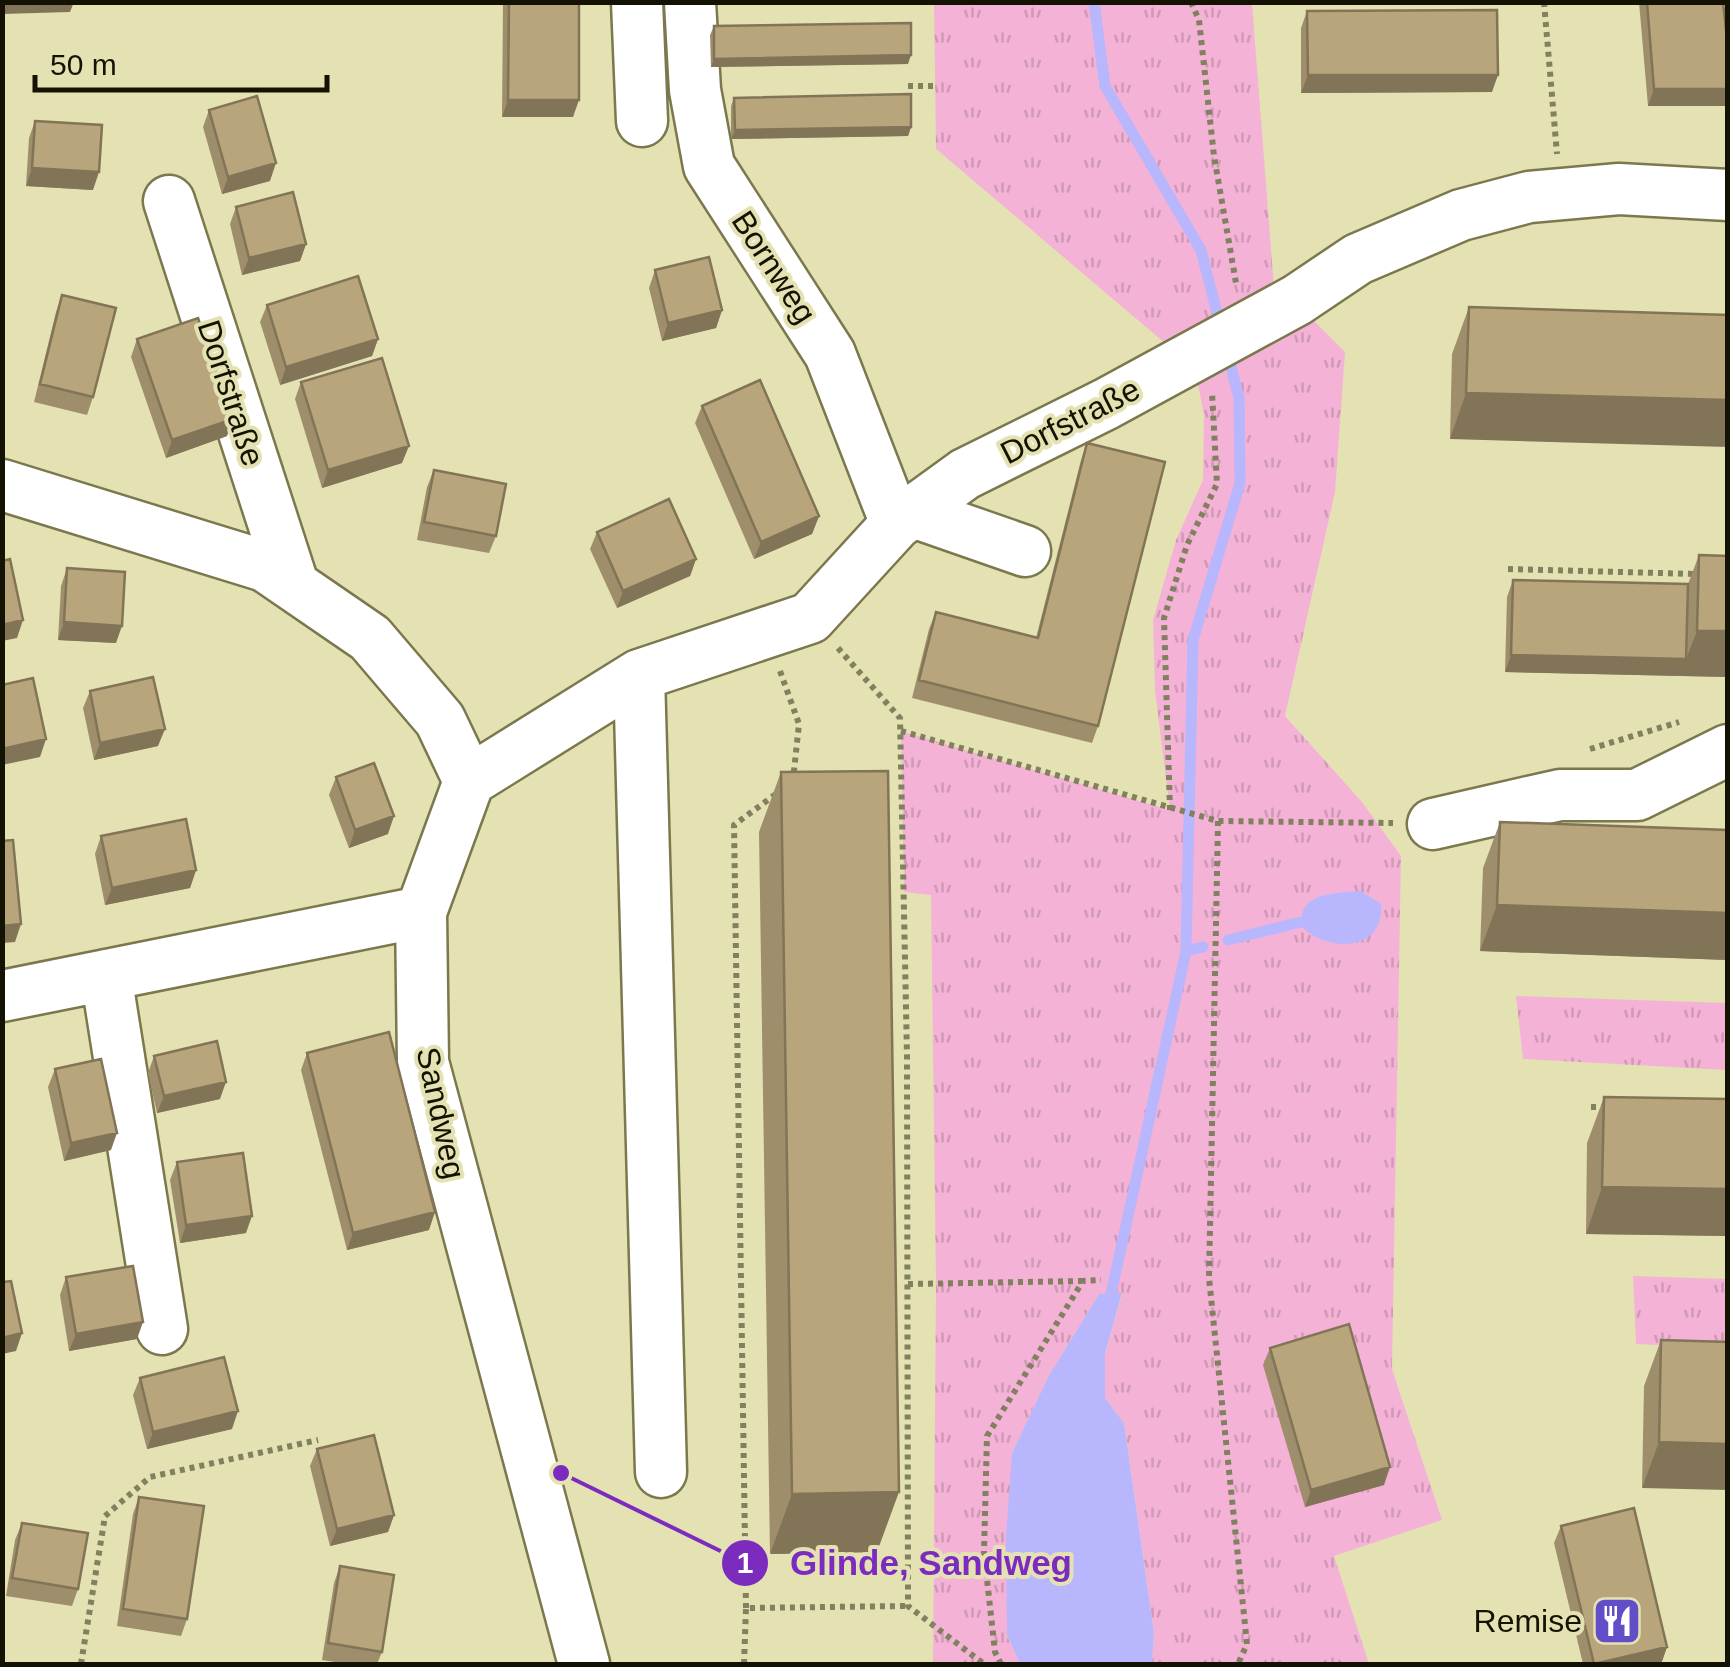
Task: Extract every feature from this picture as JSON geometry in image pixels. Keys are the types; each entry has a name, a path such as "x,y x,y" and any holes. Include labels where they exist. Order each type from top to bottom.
{"street":[{"path":"637,2 642,121"},
{"name":"Bornweg","path":"690,2 695,90 709,166 830,354 905,518"},
{"name":"Dorfstraße","path":"469,781 639,675 788,625 905,518 966,474 1224,339 1358,259 1461,215 1529,198 1619,189 1728,195"},
{"name":"Dorfstraße","path":"169,201 293,584"},
{"path":"2,485 265,566 370,638 440,720 469,781 422,912 2,996"},
{"path":"905,518 1026,550"},
{"path":"639,675 661,1472"},
{"path":"1433,824 1560,794 1637,795 1728,750"},
{"name":"Sandweg","path":"422,912 424,1062 584,1664"},
{"path":"106,975 162,1328"}],"path":[{"path":"1170,810 1164,618 1186,546 1217,484 1216,416 1224,339 1214,156 1200,20 1192,2"},
{"path":"1544,2 1560,195"},
{"path":"908,86 934,86"},
{"path":"1508,569 1708,574"},
{"path":"788,625 900,718 908,1606"},
{"path":"744,1664 734,825 792,782 799,724 788,625"},
{"path":"901,731 1218,821 1433,824"},
{"path":"1218,821 1209,1278 1247,1644 1238,1664"},
{"path":"1591,1107 1610,1107"},
{"path":"908,1284 1101,1280"},
{"path":"1001,1664 995,1652 984,1552 987,1436 1083,1281"},
{"path":"81,1664 104,1516 150,1477 318,1440"},
{"path":"746,1608 908,1606 984,1664"}],"green space":[{"path":"934,3 1252,3 1274,288 1166,344 936,149"},
{"path":"1298,305 1345,352 1335,492 1285,716 1362,802 1401,856 1392,1369 1442,1520 1334,1556 1369,1664 1152,1664 1154,1633 1124,1423 1105,1398 1105,1355 1122,1294 1099,1294 1048,1377 1012,1453 1007,1635 1020,1664 933,1664 936,1285 931,895 904,892 901,731 1170,810 1155,691 1153,620 1176,540 1203,480 1204,415 1194,364"},
{"path":"1516,996 1727,1003 1727,1070 1523,1059"},
{"path":"1633,1276 1727,1279 1727,1348 1636,1344"}],"water":[{"path":"1361,891 1381,904 1380,920 1365,939 1341,944 1314,936 1303,928 1302,916 1311,901 1330,894"},
{"path":"1122,1293 1105,1354 1105,1398 1124,1423 1154,1633 1152,1664 1020,1664 1007,1635 1006,1536 1012,1453 1048,1377 1099,1294"}],"building":[{"path":"509,2 579,2 579,100 508,100"},
{"path":"1647,2 1723,2 1728,89 1654,89"},
{"path":"1497,10 1498,75 1308,75 1307,11"},
{"path":"911,23 911,55 714,59 714,26"},
{"path":"911,94 911,127 735,130 734,98"},
{"path":"257,96 276,163 228,177 209,110"},
{"path":"35,121 102,125 99,172 32,168"},
{"path":"293,192 306,244 249,258 236,207"},
{"path":"709,257 722,310 668,323 655,270"},
{"path":"358,276 378,339 286,367 267,305"},
{"path":"62,295 116,308 93,397 40,384"},
{"path":"1469,307 1728,315 1728,400 1466,393"},
{"path":"198,318 233,419 172,440 137,339"},
{"path":"382,358 409,446 328,470 301,382"},
{"path":"760,380 819,516 761,542 702,406"},
{"path":"1087,443 1165,462 1098,726 919,680 936,612 1038,638"},
{"path":"434,470 506,484 496,536 424,522"},
{"path":"669,499 696,559 623,591 597,532"},
{"path":"1699,555 1728,556 1728,631 1697,631"},
{"path":"10,559 23,620 2,625 2,561"},
{"path":"67,568 125,572 122,626 64,622"},
{"path":"1513,580 1688,584 1686,659 1511,655"},
{"path":"153,677 165,729 100,743 90,691"},
{"path":"33,678 46,739 2,749 2,685"},
{"path":"374,763 394,816 355,830 336,777"},
{"path":"888,771 899,1492 792,1494 781,772"},
{"path":"186,819 196,870 112,888 101,836"},
{"path":"1500,822 1728,830 1728,913 1497,905"},
{"path":"13,840 21,924 2,926 2,841"},
{"path":"389,1032 435,1212 353,1233 307,1053"},
{"path":"217,1041 226,1082 164,1096 154,1056"},
{"path":"101,1059 117,1133 71,1143 55,1069"},
{"path":"1604,1097 1728,1099 1728,1189 1602,1187"},
{"path":"243,1153 252,1216 186,1225 177,1162"},
{"path":"133,1266 143,1322 76,1334 66,1277"},
{"path":"11,1281 22,1333 2,1338 2,1282"},
{"path":"1349,1324 1390,1467 1311,1490 1270,1348"},
{"path":"1661,1340 1728,1342 1728,1444 1659,1442"},
{"path":"224,1357 238,1411 153,1432 140,1378"},
{"path":"374,1435 394,1515 337,1529 317,1449"},
{"path":"139,1497 204,1506 187,1619 123,1609"},
{"path":"1634,1508 1667,1647 1594,1664 1561,1526"},
{"path":"22,1523 88,1533 78,1589 12,1578"},
{"path":"340,1566 394,1575 382,1652 328,1643"}],"waterway":[{"path":"1094,2 1105,86 1201,250 1221,329"},
{"path":"1111,1294 1186,951 1193,640 1240,483 1239,398 1227,352"},
{"path":"1228,940 1301,922"},
{"path":"1186,951 1203,947"}],"place":[{"name":"Glinde, Sandweg","path":"561,1473"},
{"name":"Remise","path":"1617,1621"}]}
